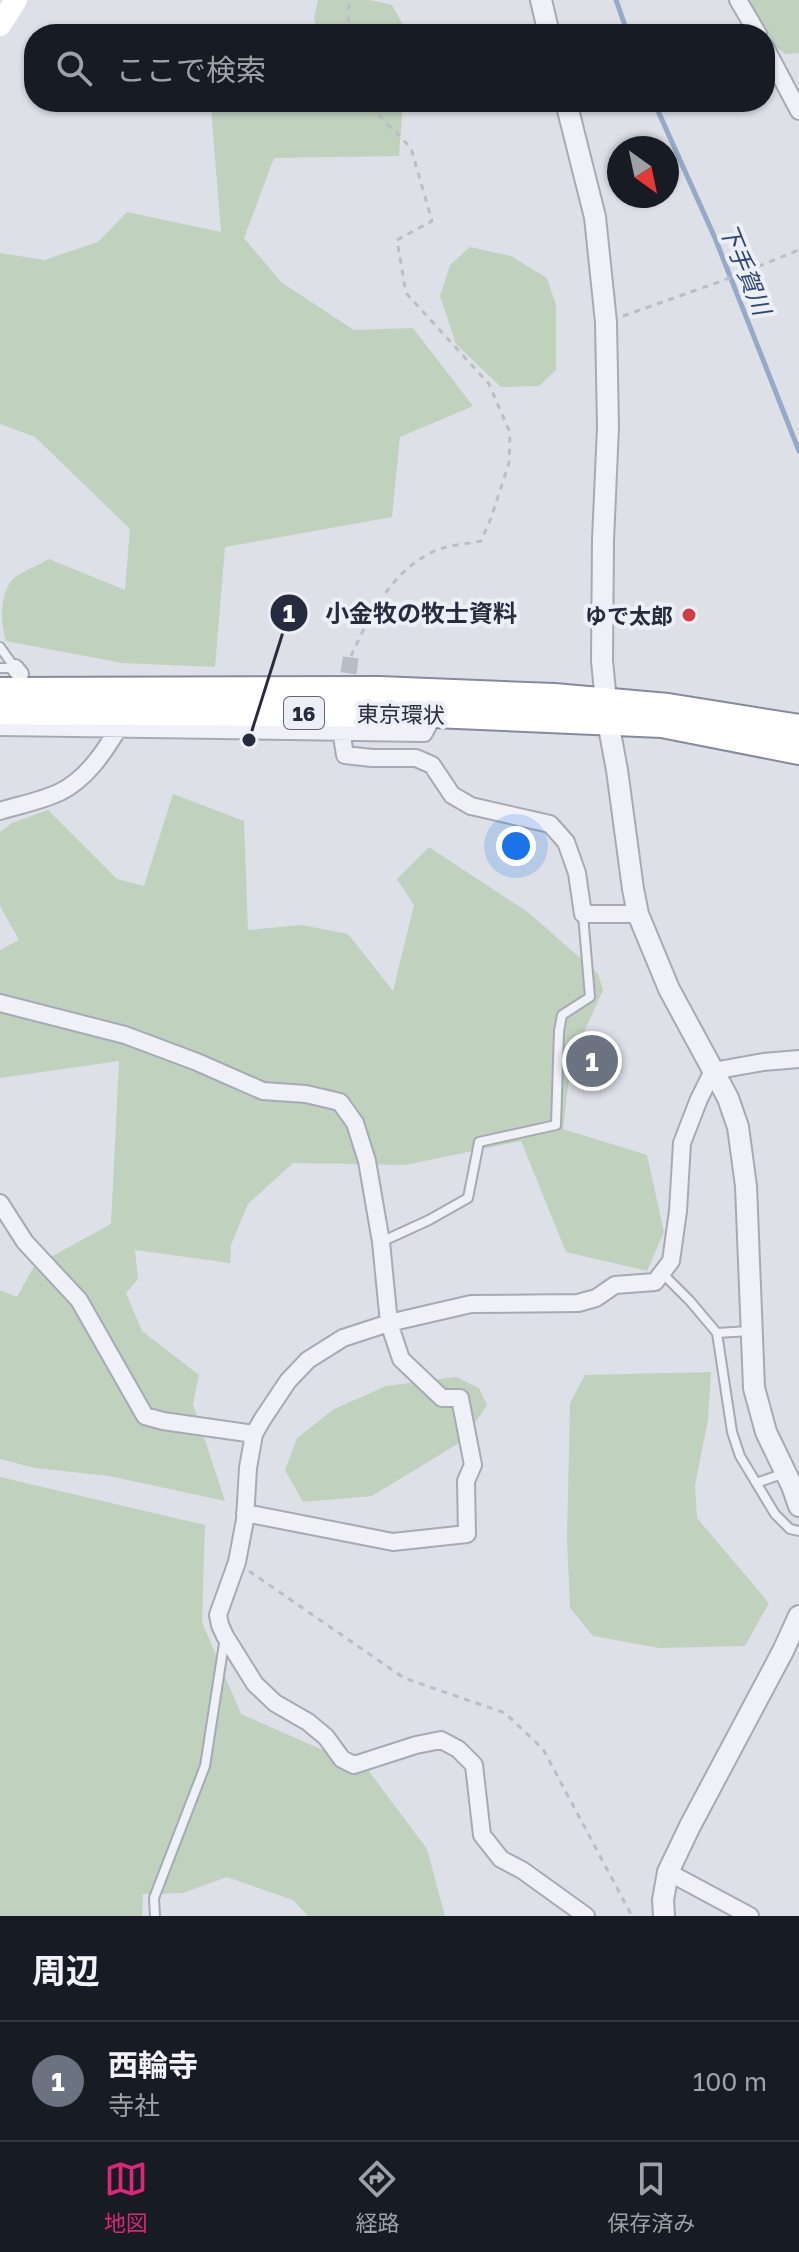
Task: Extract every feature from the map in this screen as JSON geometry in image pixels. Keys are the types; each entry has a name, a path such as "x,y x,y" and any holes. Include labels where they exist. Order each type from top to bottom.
{"highway":[{"name":"東京環状","path":"9,675 187,703 434,714 608,712 668,707 799,728"},
{"name":"東京環状","path":"0,711 379,690 554,697 662,724 799,751"}],"main road":[{"path":"0,25 16,0"}],"street":[{"path":"541,0 547,24"},
{"path":"738,0 752,24"},
{"path":"775,66 799,111"},
{"path":"569,112 595,217 606,322 608,427 602,661 638,914 669,989 728,1098 738,1127 746,1186 754,1388 766,1432 799,1506"},
{"path":"0,727 61,725 118,729 424,733 434,714"},
{"path":"0,811 60,792 78,780 95,764 118,729"},
{"path":"341,730 345,755 416,758 432,765 452,795 471,806 550,824 566,842 577,873 583,914 638,914"},
{"path":"0,1003 125,1035 263,1091 306,1094 340,1102 355,1123 367,1161 381,1242 389,1323 401,1359 442,1398 460,1398 473,1465 466,1481 467,1534 393,1542 245,1513"},
{"path":"713,1071 799,1059"},
{"path":"586,1916 522,1870 501,1859 482,1835 474,1765 458,1749 441,1740 354,1765 342,1759 326,1737 308,1722 275,1703 255,1684 225,1636 218,1615 237,1562 254,1434 288,1381 308,1360 343,1338 389,1323 471,1304 578,1303 596,1298 615,1285 655,1282 671,1261 682,1143 713,1071"},
{"path":"0,1203 25,1242 79,1300 145,1416 254,1434"},
{"path":"664,1916 663,1900 668,1872 799,1616"},
{"path":"668,1872 750,1916"}],"lane":[{"path":"0,647 9,675"},
{"path":"381,1242 468,1198 479,1142 556,1125 562,1015 590,997 583,914"},
{"path":"662,1273 717,1333 732,1432 740,1456 775,1514 790,1529 799,1531"},
{"path":"717,1333 750,1331"},
{"path":"756,1483 786,1473"},
{"path":"155,1916 154,1898 205,1766 225,1636"}],"path":[{"path":"348,24 349,0"},
{"path":"351,656 378,602 403,572 437,550 481,541 509,463 510,448 510,433 489,384 406,293 397,240 432,221 411,148 376,112"},
{"path":"606,322 799,250"},
{"path":"237,1562 404,1678 505,1713 543,1749 632,1916"}],"green space":[{"path":"318,0 370,0 392,5 402,24 316,24"},
{"path":"731,0 799,0 799,53 785,54 775,46 775,24 755,24"},
{"path":"211,112 402,112 399,156 274,158 244,238 281,282 354,330 413,328 473,406 400,437 392,517 225,547 215,667 122,663 6,641 2,610 7,588 19,575 49,559 125,590 130,529 35,437 0,424 0,253 44,260 98,242 127,212 221,232"},
{"path":"470,247 511,256 547,278 556,305 556,370 539,386 501,387 456,344 440,296 450,265"},
{"path":"173,794 244,821 248,930 301,925 348,934 393,991 414,905 397,879 429,847 529,913 598,974 603,990 571,1061 563,1129 647,1155 664,1232 647,1271 566,1252 521,1141 405,1165 293,1163 248,1204 231,1245 230,1263 135,1250 138,1279 126,1293 142,1331 199,1375 193,1404 225,1501 109,1476 35,1468 0,1459 0,1290 17,1297 34,1266 111,1224 119,1061 0,1078 0,950 19,940 0,906 0,832 12,823 48,810 117,879 144,886"},
{"path":"711,1372 708,1420 695,1485 697,1518 769,1603 745,1646 659,1648 593,1636 570,1608 567,1539 570,1403 585,1375"},
{"path":"456,1377 479,1388 487,1405 464,1440 372,1496 303,1502 285,1470 297,1438 334,1409 386,1386"},
{"path":"0,1477 205,1525 202,1622 241,1714 368,1770 427,1849 445,1916 308,1916 293,1900 227,1877 183,1893 143,1894 142,1916 0,1916"}],"waterway":[{"name":"下手賀川","path":"616,0 624,24"},
{"name":"下手賀川","path":"658,112 715,238 799,451"}],"tunnel":[{"path":"345,697 351,656"}],"place":[{"name":"ゆで太郎","path":"689,615"},
{"name":"小金牧の牧士資料","path":"249,740"},
{"name":"西輪寺","path":"592,1061"}]}
